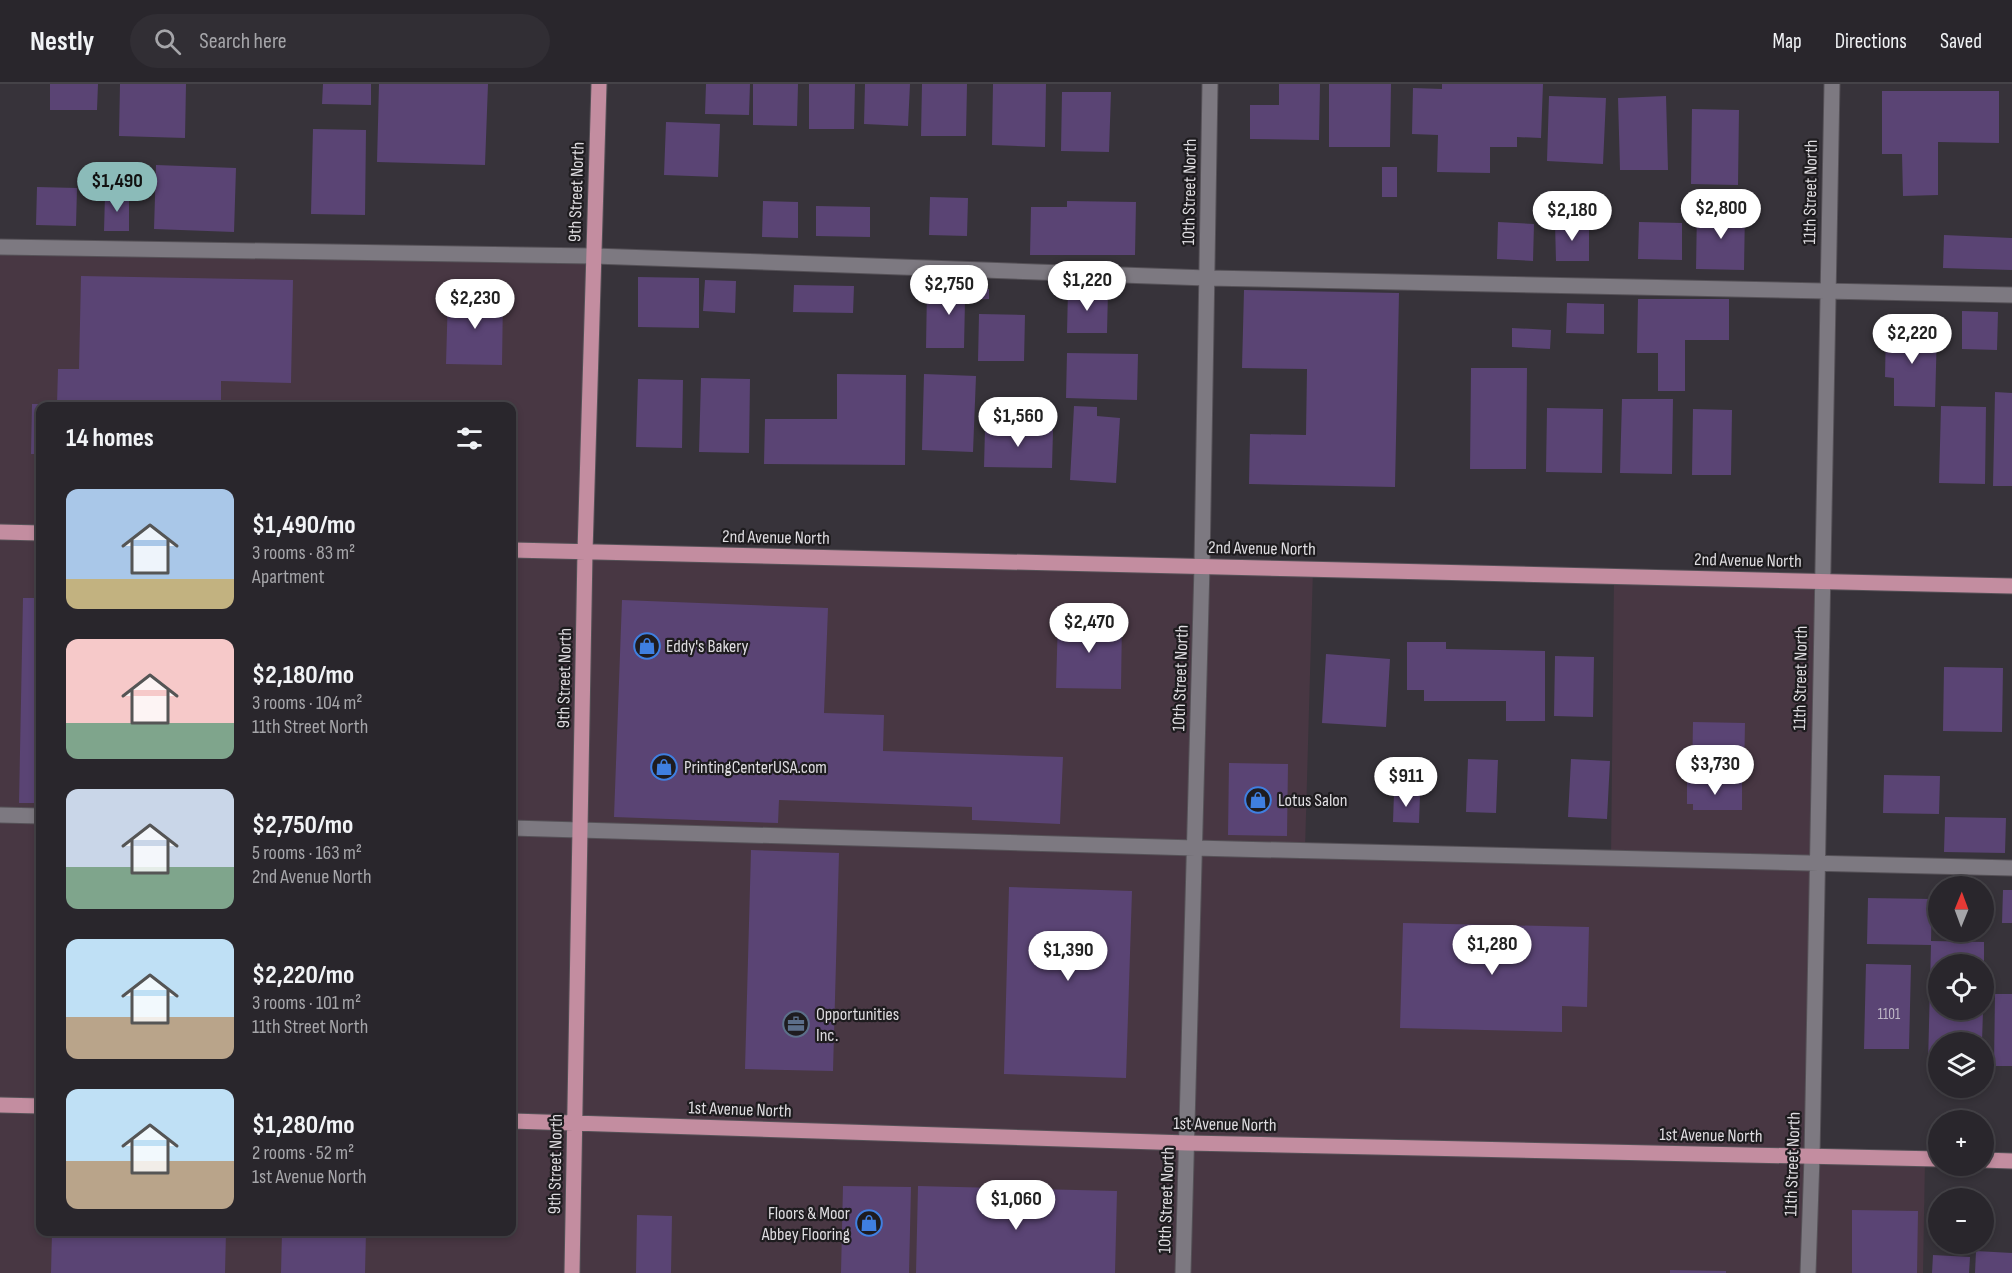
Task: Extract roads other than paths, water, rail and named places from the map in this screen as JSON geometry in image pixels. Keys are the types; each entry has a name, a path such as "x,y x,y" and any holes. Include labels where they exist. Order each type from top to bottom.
{"main road":[{"name":"9th Street North","path":"572,1273 585,552 599,84"},
{"path":"0,532 36,533"},
{"name":"2nd Avenue North","path":"516,550 2012,586"},
{"path":"0,1105 36,1106"},
{"name":"1st Avenue North","path":"516,1121 1187,1143 1928,1159"},
{"path":"1994,1160 2012,1161"}],"street":[{"name":"10th Street North","path":"1183,1273 1202,566 1210,84"},
{"name":"11th Street North","path":"1808,1273 1832,84"},
{"path":"0,247 594,256 1207,278 2012,295"},
{"path":"0,815 36,816"},
{"path":"516,828 2012,868"}],"place":[{"name":"Eddy's Bakery","path":"647,646"},
{"name":"PrintingCenterUSA.com","path":"664,767"},
{"name":"Lotus Salon","path":"1258,800"},
{"name":"Opportunities Inc.","path":"796,1024"},
{"name":"Floors & Moor Abbey Flooring","path":"869,1223"}]}
